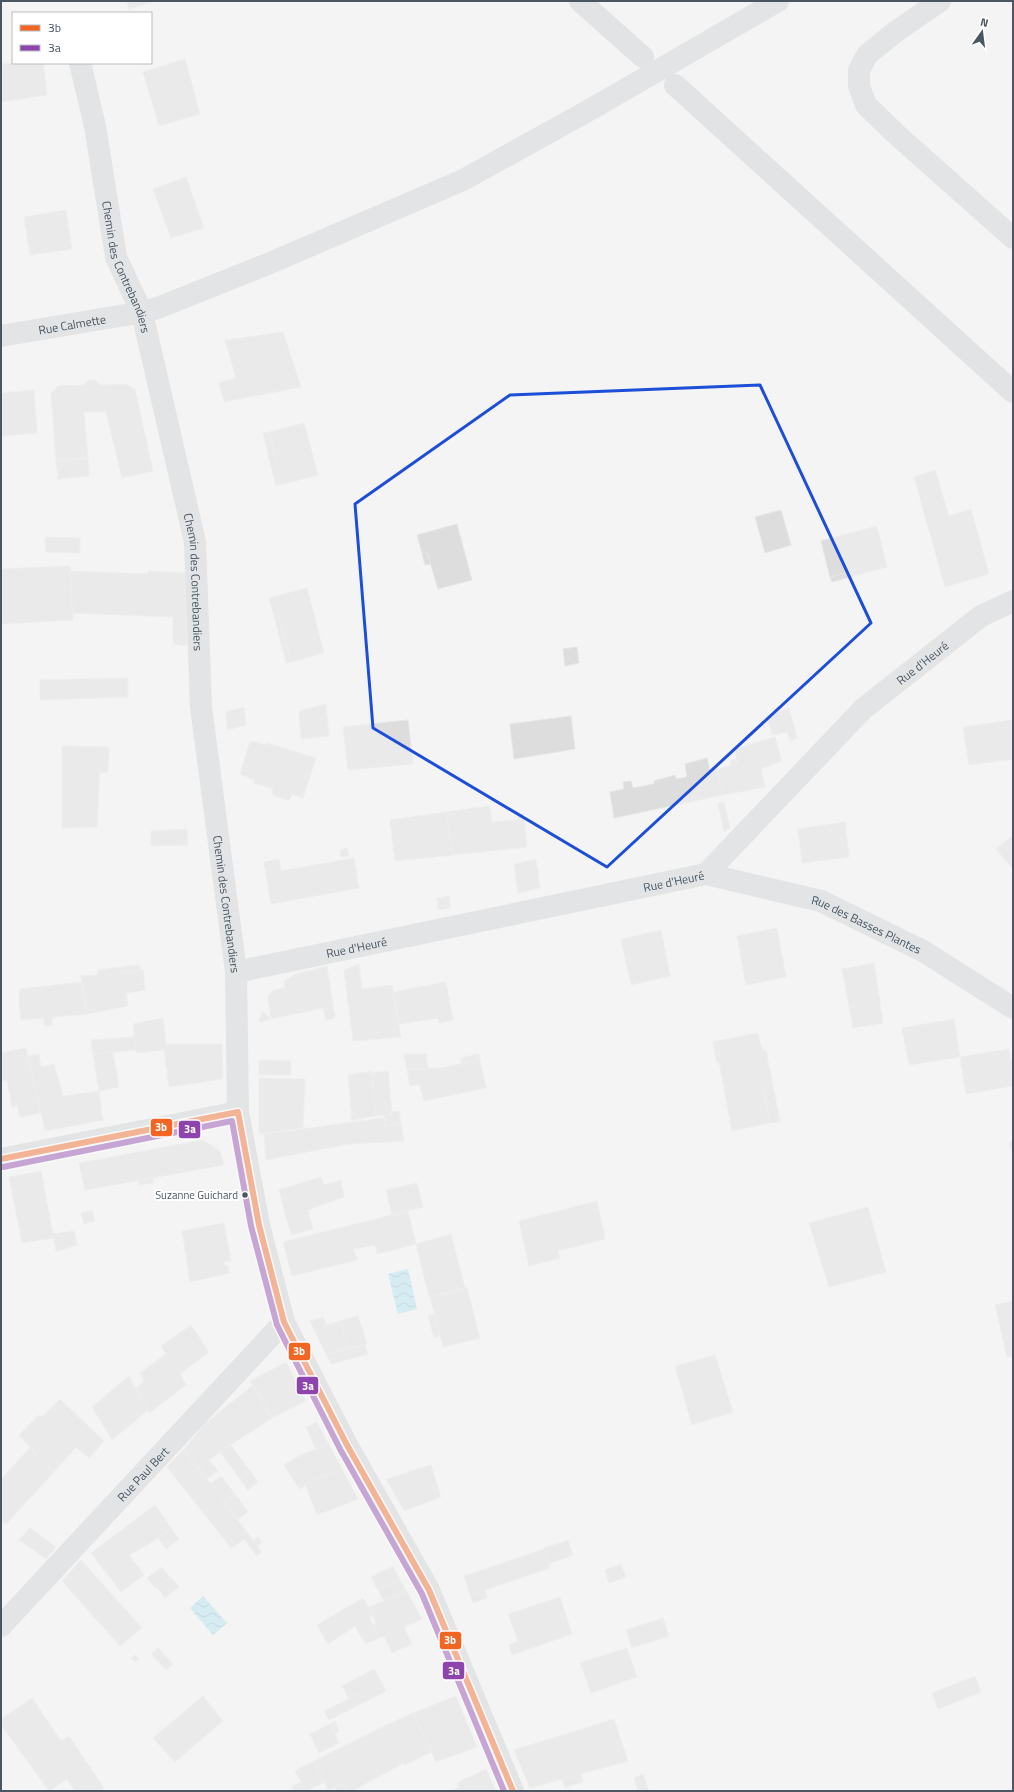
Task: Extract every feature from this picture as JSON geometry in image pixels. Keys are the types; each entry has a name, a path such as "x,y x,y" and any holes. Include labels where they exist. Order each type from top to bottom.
{"main road":[{"path":"580,1 643,57"},
{"path":"675,85 1013,392"}],"street":[{"name":"Rue Calmette","path":"1,336 142,313 270,263 463,180 593,108 778,1"},
{"path":"940,1 894,33 867,55 859,70 859,86 866,105 897,135 1013,238"},
{"name":"Chemin des Contrebandiers","path":"80,64 95,126 116,257 142,313 195,542 201,707 236,972 238,1112 259,1225 284,1322 347,1445 429,1590 513,1791"},
{"name":"Rue d'Heuré","path":"236,972 706,874 863,709 981,616 1013,601"},
{"name":"Rue des Basses Plantes","path":"706,874 821,901 923,951 1013,1008"},
{"path":"1,1159 238,1112"},
{"name":"Rue Paul Bert","path":"1,1626 284,1322"}],"highlighted area":[{"path":"760,385 871,623 607,867 373,728 355,504 510,395"}],"water":[{"path":"408,1269 417,1309 398,1314 388,1274"},
{"path":"203,1596 227,1623 213,1635 190,1608"}],"building":[{"path":"127,1 155,1 129,9"},
{"path":"185,59 200,114 159,126 143,72"},
{"path":"1,64 43,64 47,95 1,102"},
{"path":"186,177 204,228 171,238 153,189"},
{"path":"66,210 72,249 30,255 24,217"},
{"path":"283,332 301,387 224,402 219,383 236,378 225,340"},
{"path":"88,380 95,380 100,385 125,384 135,389 153,471 122,478 106,412 84,412 88,458 56,461 51,394 58,386 84,385"},
{"path":"34,390 37,433 1,436 1,393"},
{"path":"304,423 318,475 276,486 271,467 278,465 269,432"},
{"path":"269,432 278,465 271,467 263,433"},
{"path":"88,458 89,476 58,479 56,461"},
{"path":"935,470 949,516 971,509 989,574 945,587 914,477"},
{"path":"781,510 791,545 765,553 755,517"},
{"path":"457,524 472,580 438,589 427,552 422,553 417,535"},
{"path":"877,526 887,567 853,576 853,571 830,577 821,541"},
{"path":"45,537 80,538 80,553 46,552"},
{"path":"427,552 431,564 425,565 422,553"},
{"path":"70,566 73,620 1,624 1,569"},
{"path":"70,571 148,574 148,571 185,573 187,646 173,644 173,617 72,613"},
{"path":"853,571 853,576 832,582 830,577"},
{"path":"307,588 324,653 291,662 279,618 275,619 269,598"},
{"path":"279,618 291,662 286,663 275,619"},
{"path":"577,647 579,663 565,666 563,649"},
{"path":"128,678 128,697 40,700 40,680"},
{"path":"326,704 329,736 301,739 299,711"},
{"path":"244,707 246,725 227,730 226,712"},
{"path":"789,708 797,738 790,741 787,732 772,735 767,716"},
{"path":"571,716 575,749 514,759 510,724"},
{"path":"408,720 413,764 348,770 343,727"},
{"path":"1012,720 1013,759 969,765 963,727"},
{"path":"775,737 782,761 761,769 765,787 723,795 717,769 737,764 735,749"},
{"path":"250,741 266,745 267,743 316,758 303,798 292,794 291,798 288,800 274,796 272,792 273,789 254,783 255,780 240,774"},
{"path":"62,746 109,747 108,766 100,765 97,827 62,828"},
{"path":"707,758 710,771 717,769 723,795 614,818 610,792 624,789 623,782 631,781 633,788 654,784 654,781 675,775 676,779 687,777 685,764"},
{"path":"737,759 737,764 731,766 731,760"},
{"path":"100,765 108,766 108,772 99,773"},
{"path":"724,802 730,828 724,832 718,803"},
{"path":"490,806 492,822 524,819 527,847 453,855 446,812"},
{"path":"446,812 453,855 395,861 390,820"},
{"path":"523,814 524,819 518,820 518,815"},
{"path":"845,822 849,857 802,863 798,829"},
{"path":"187,829 188,845 151,846 151,831"},
{"path":"1013,835 1013,854 1003,843"},
{"path":"1003,843 1013,854 1013,857 1007,862 996,849"},
{"path":"347,848 349,856 341,857 340,850"},
{"path":"1013,857 1013,869 1007,862"},
{"path":"354,858 359,888 271,904 264,862 279,859 281,871"},
{"path":"536,859 540,888 518,893 514,864"},
{"path":"449,896 450,908 438,910 437,898"},
{"path":"777,928 786,977 746,985 737,936"},
{"path":"661,930 670,976 631,985 621,939"},
{"path":"874,963 883,1023 853,1028 842,969"},
{"path":"359,964 362,989 392,985 401,1037 353,1041 344,970"},
{"path":"140,965 140,970 122,973 121,967"},
{"path":"327,966 335,1018 326,1020 323,1008 271,1019 268,996 273,990 285,988 284,981 296,974"},
{"path":"121,967 122,973 143,970 145,990 126,993 128,1006 87,1014 81,976 98,975 98,970"},
{"path":"81,982 87,1014 52,1017 53,1025 44,1026 44,1018 21,1020 19,1000 20,989"},
{"path":"446,982 453,1020 439,1023 438,1018 399,1024 393,992"},
{"path":"262,1011 271,1019 259,1022"},
{"path":"163,1018 166,1044 222,1044 223,1079 169,1087 164,1050 136,1053 133,1024"},
{"path":"954,1019 960,1057 909,1065 902,1028"},
{"path":"758,1033 762,1051 766,1050 772,1081 762,1084 770,1123 732,1131 719,1062 717,1062 715,1055 720,1054 717,1041"},
{"path":"134,1037 136,1050 93,1054 91,1040"},
{"path":"717,1041 720,1054 715,1055 713,1042"},
{"path":"26,1048 41,1113 20,1117 17,1105 12,1107 7,1080 1,1081 1,1053"},
{"path":"1009,1049 1011,1060 1013,1060 1013,1086 966,1094 960,1057"},
{"path":"113,1052 119,1087 99,1091 93,1054"},
{"path":"39,1054 41,1067 54,1064 63,1096 99,1091 103,1120 45,1131 28,1056"},
{"path":"404,1054 426,1054 428,1069 407,1069"},
{"path":"479,1054 480,1060 462,1064 460,1058"},
{"path":"259,1060 291,1061 291,1075 259,1075"},
{"path":"480,1060 486,1088 424,1101 419,1084 410,1086 407,1069 441,1068"},
{"path":"372,1071 376,1116 352,1120 348,1075"},
{"path":"388,1071 392,1114 376,1116 372,1073"},
{"path":"259,1078 305,1079 303,1128 259,1134"},
{"path":"772,1081 780,1122 770,1123 762,1084"},
{"path":"399,1111 401,1124 385,1126 384,1115"},
{"path":"384,1118 385,1126 401,1124 404,1141 348,1144 266,1160 264,1134"},
{"path":"203,1140 220,1151 224,1165 85,1190 79,1163"},
{"path":"1013,1141 1013,1157 1009,1142"},
{"path":"41,1171 53,1234 74,1231 77,1245 56,1252 54,1238 22,1243 9,1177"},
{"path":"321,1177 324,1185 341,1180 344,1197 308,1210 313,1229 291,1235 279,1190"},
{"path":"153,1178 153,1183 139,1185 138,1180"},
{"path":"417,1183 423,1207 392,1215 386,1190"},
{"path":"597,1201 605,1239 558,1251 560,1258 529,1266 519,1221"},
{"path":"868,1207 886,1272 829,1287 809,1223"},
{"path":"92,1210 95,1221 84,1224 81,1213"},
{"path":"408,1211 416,1244 377,1254 375,1245 354,1249 357,1260 292,1276 283,1242"},
{"path":"224,1223 231,1261 224,1262 225,1266 228,1266 230,1273 190,1282 182,1231"},
{"path":"451,1234 465,1288 429,1297 416,1244"},
{"path":"467,1288 480,1338 443,1347 430,1297"},
{"path":"1013,1301 1013,1356 1007,1357 995,1305"},
{"path":"434,1314 440,1336 434,1338 428,1316"},
{"path":"358,1316 367,1344 348,1349 340,1321"},
{"path":"323,1317 326,1325 340,1321 348,1349 326,1354 310,1321"},
{"path":"191,1325 209,1352 180,1374 186,1385 149,1413 136,1388 144,1381 140,1373 166,1354 161,1346"},
{"path":"365,1345 368,1354 331,1364 326,1354"},
{"path":"715,1355 733,1412 692,1425 675,1366"},
{"path":"286,1362 306,1401 272,1418 250,1381"},
{"path":"129,1376 148,1410 112,1440 92,1407"},
{"path":"253,1385 272,1418 220,1452 201,1427"},
{"path":"60,1399 104,1441 89,1458 76,1447 53,1473 19,1435 39,1415 42,1417"},
{"path":"317,1422 328,1443 316,1449 306,1427"},
{"path":"202,1428 220,1452 198,1468 184,1449"},
{"path":"328,1443 342,1469 305,1484 305,1486 299,1489 284,1465 293,1459"},
{"path":"230,1444 251,1472 240,1479 220,1452"},
{"path":"30,1448 53,1473 6,1524 1,1520 1,1479"},
{"path":"184,1449 262,1552 257,1556 244,1539 235,1546 228,1535 224,1539 167,1467"},
{"path":"209,1460 218,1471 207,1479 198,1468"},
{"path":"431,1465 441,1497 404,1511 386,1479"},
{"path":"342,1469 358,1499 317,1515 305,1484"},
{"path":"251,1472 258,1482 248,1490 240,1479"},
{"path":"221,1476 235,1494 224,1502 210,1484"},
{"path":"235,1494 248,1512 237,1520 224,1502"},
{"path":"155,1505 171,1528 149,1544 129,1555 144,1575 121,1592 91,1553"},
{"path":"30,1528 56,1547 46,1559 19,1540"},
{"path":"171,1528 179,1539 166,1549 158,1538"},
{"path":"228,1535 235,1546 231,1548 224,1539"},
{"path":"258,1537 262,1542 257,1546 253,1541"},
{"path":"568,1540 573,1555 549,1564 544,1548"},
{"path":"544,1549 550,1568 470,1595 464,1576"},
{"path":"81,1560 142,1628 120,1646 62,1581"},
{"path":"621,1564 626,1577 609,1583 605,1570"},
{"path":"393,1566 400,1580 378,1590 371,1577"},
{"path":"162,1567 170,1578 155,1588 147,1578"},
{"path":"171,1577 179,1587 165,1598 157,1587"},
{"path":"396,1580 400,1580 407,1592 384,1601 378,1590"},
{"path":"485,1590 487,1598 473,1603 470,1595"},
{"path":"407,1592 422,1619 404,1627 412,1644 392,1653 384,1636 379,1638 373,1625 376,1623 369,1607"},
{"path":"560,1597 572,1634 512,1655 509,1645 518,1641 508,1614"},
{"path":"363,1598 373,1615 369,1617 376,1631 362,1638 355,1626 328,1644 317,1625"},
{"path":"663,1618 669,1636 632,1648 626,1630"},
{"path":"376,1631 379,1638 366,1644 362,1638"},
{"path":"158,1648 173,1664 166,1670 151,1654"},
{"path":"627,1648 637,1677 591,1693 580,1663"},
{"path":"135,1655 139,1659 135,1662 131,1658"},
{"path":"374,1669 382,1683 349,1699 342,1686"},
{"path":"975,1676 981,1692 938,1709 932,1693"},
{"path":"382,1683 386,1691 329,1720 324,1711"},
{"path":"203,1696 223,1721 175,1762 153,1738"},
{"path":"456,1696 477,1747 436,1762 413,1713"},
{"path":"32,1698 61,1741 69,1736 104,1788 100,1791 75,1791 67,1779 49,1791 1,1725 1,1719"},
{"path":"413,1713 431,1752 405,1765 404,1763 352,1791 348,1791 344,1783 328,1790 314,1761"},
{"path":"614,1719 628,1761 530,1788 514,1750"},
{"path":"335,1721 339,1731 335,1734 330,1724"},
{"path":"330,1724 339,1743 319,1753 310,1734"},
{"path":"314,1761 325,1782 306,1791 295,1771"},
{"path":"486,1769 496,1791 461,1791 457,1783"},
{"path":"581,1774 583,1782 565,1788 562,1779"},
{"path":"643,1774 649,1791 638,1791 634,1778"},
{"path":"301,1782 306,1791 294,1791 292,1786"},
{"path":"344,1783 347,1790 337,1791 335,1787"},
{"path":"459,1787 461,1791 452,1791"}],"transit line":[{"name":"3b","path":"1,1159 238,1112 259,1225 284,1322 347,1445 429,1590 513,1791"},
{"name":"3a","path":"3,1167 232,1121 251,1226 277,1325 340,1449 422,1594 504,1791"}],"place":[{"name":"Suzanne Guichard","path":"245,1195"}]}
